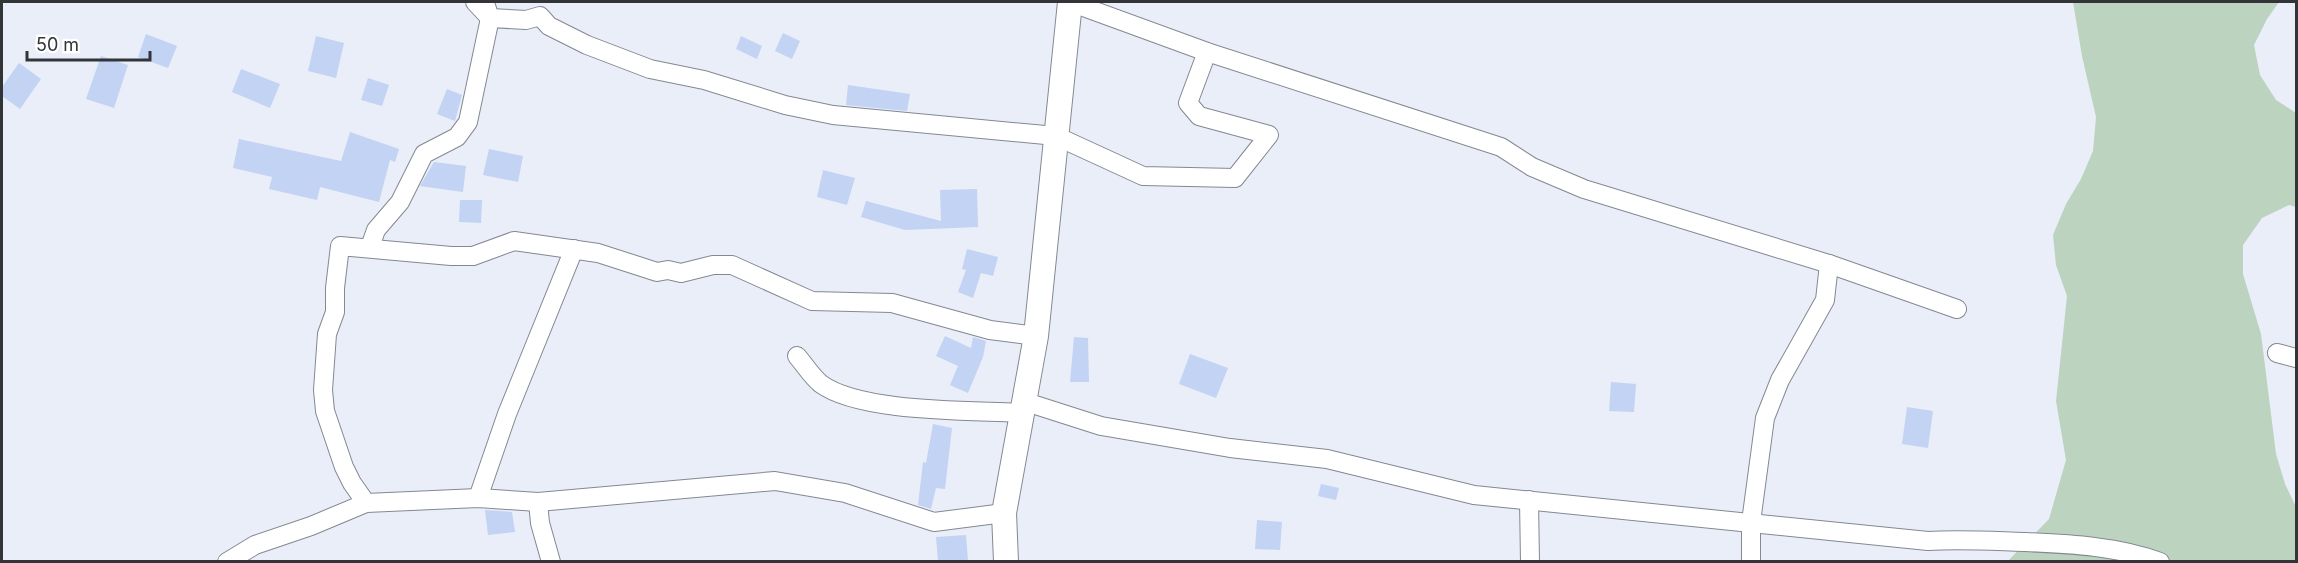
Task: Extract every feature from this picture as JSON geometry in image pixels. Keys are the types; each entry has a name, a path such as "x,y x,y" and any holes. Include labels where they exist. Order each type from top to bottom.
{"main road":[{"path":"1006,561 1004,513 1036,336 1070,2"}],"street":[{"path":"475,2 488,10 526,20 540,16 549,26 587,45 650,69 704,80 785,105 833,115 1056,136 1143,176 1235,178 1269,135 1199,116 1188,103 1207,52"},
{"path":"1070,2 1207,52 1500,147 1532,167 1584,189 1829,264 1957,309"},
{"path":"370,247 376,230 400,202 424,154 457,137 468,122 488,10"},
{"path":"366,503 344,467 325,411 323,390 327,334 335,312 335,288 340,246 473,256 514,241 598,253 657,272 668,270 681,273 713,265 732,265 812,301 892,303 990,330 1036,336"},
{"path":"478,498 507,414 574,249"},
{"path":"1751,561 1751,522 1765,418 1780,380 1825,300 1829,264"},
{"path":"2277,353 2296,358"},
{"path":"797,356 820,384 853,398 891,405 1024,408 1101,426 1230,448 1327,459 1474,495 1928,541 1956,539 2067,544 2142,555 2160,561"},
{"path":"227,561 258,553 311,526 366,503 478,498 538,502 775,481 844,493 934,522 1004,513"},
{"path":"1529,500 1530,561"},
{"path":"538,502 540,524 551,561"}],"green space":[{"path":"2073,2 2279,2 2267,19 2254,45 2260,75 2276,100 2296,113 2296,207 2289,205 2262,218 2243,245 2243,274 2261,334 2276,454 2285,484 2296,507 2296,561 2007,562 2049,519 2066,460 2056,401 2067,296 2056,265 2053,235 2093,151 2096,117"}],"building":[{"path":"783,33 800,41 792,59 775,51"},
{"path":"146,34 177,46 168,68 138,57"},
{"path":"316,36 344,43 336,78 308,71"},
{"path":"741,36 762,46 757,59 736,49"},
{"path":"101,56 128,65 114,108 86,99"},
{"path":"19,63 41,79 20,109 2,96 2,87"},
{"path":"241,69 280,84 270,108 232,92"},
{"path":"368,78 389,85 382,106 361,100"},
{"path":"848,85 910,94 907,111 846,105"},
{"path":"447,89 462,95 455,121 437,114"},
{"path":"350,132 399,149 395,162 390,160 379,202 320,187 317,200 269,189 272,177 233,168 239,139 341,161"},
{"path":"489,149 523,156 518,182 483,175"},
{"path":"434,162 466,166 463,192 420,186"},
{"path":"823,170 855,178 847,205 817,197"},
{"path":"977,189 978,227 905,230 861,217 866,201 941,221 940,190"},
{"path":"460,200 482,200 481,223 459,222"},
{"path":"967,249 998,257 993,276 981,273 973,298 958,292 966,270 962,269"},
{"path":"945,336 971,348 973,337 986,341 983,357 968,393 950,385 958,366 936,356"},
{"path":"1074,337 1088,338 1089,382 1070,382"},
{"path":"1190,354 1228,368 1216,398 1179,384"},
{"path":"1611,382 1636,384 1634,412 1609,411"},
{"path":"1907,407 1933,411 1928,448 1902,444"},
{"path":"933,424 952,428 945,489 936,488 931,509 918,505 923,462 926,463"},
{"path":"1321,484 1339,488 1336,500 1318,496"},
{"path":"485,510 512,512 515,532 488,535"},
{"path":"1257,520 1282,522 1280,550 1255,549"},
{"path":"966,535 968,561 938,561 936,537"}]}
